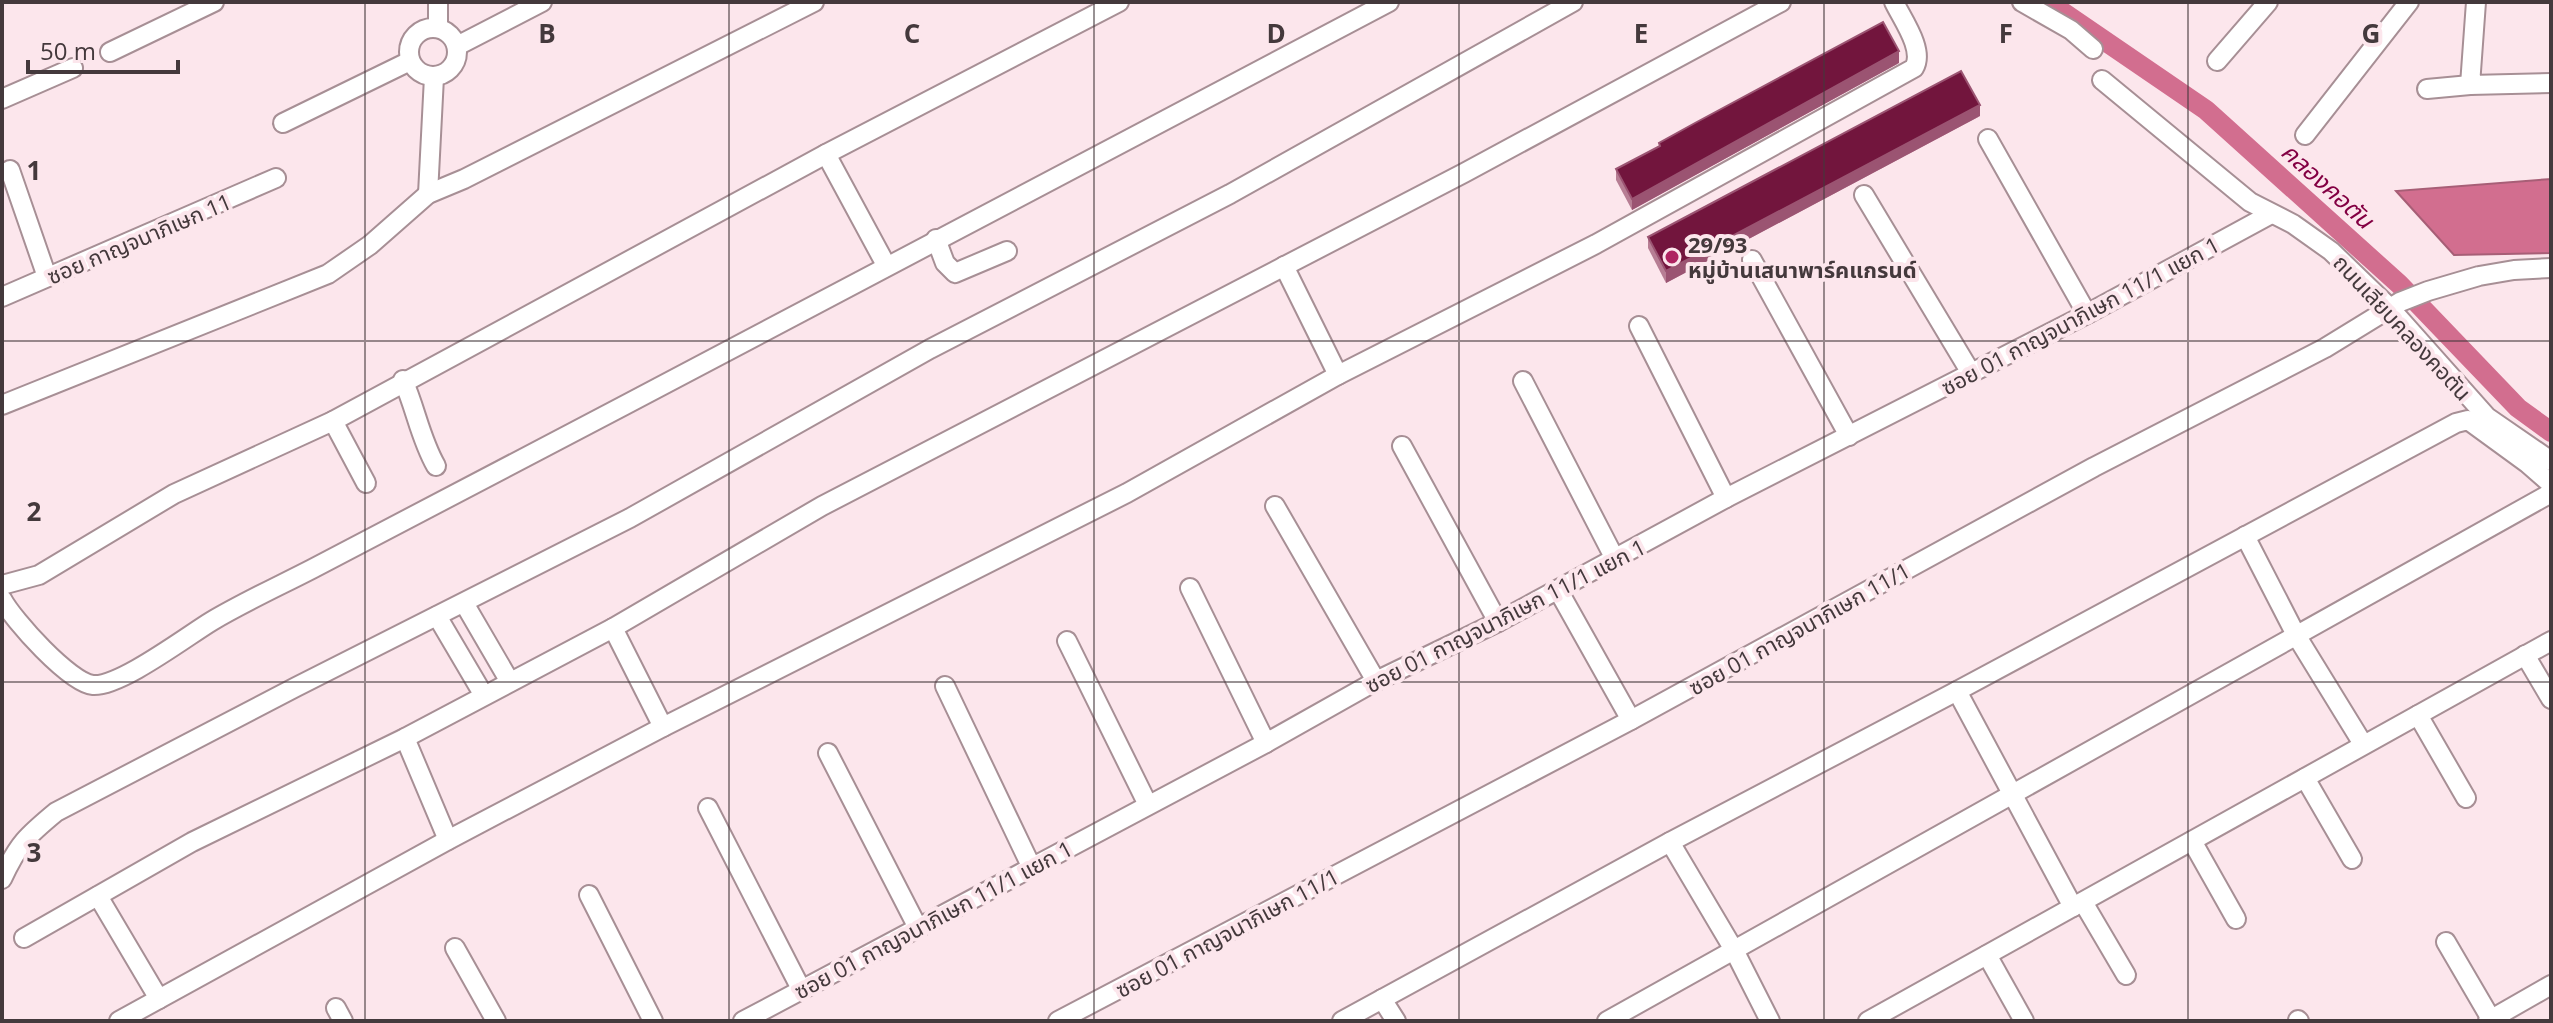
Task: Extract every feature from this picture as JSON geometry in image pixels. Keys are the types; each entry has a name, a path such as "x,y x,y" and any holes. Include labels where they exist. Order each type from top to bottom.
{"street":[{"path":"110,52 214,2"},
{"path":"438,2 438,28"},
{"path":"457,46 542,2"},
{"path":"2,405 328,274 370,245 428,194 464,179 814,2"},
{"path":"2,585 39,575 174,494 333,421 403,380 826,154 1119,2"},
{"path":"2,599 17,623 33,640 80,681 92,685 107,683 215,620 1389,2"},
{"path":"2,879 25,837 56,812 630,518 930,349 1230,194 1573,2"},
{"path":"24,938 192,842 405,738 483,694 613,628 822,506 1464,173 1781,2"},
{"path":"119,1021 448,840 663,727 1127,493 1338,375 1596,244 1914,68 1918,61 1916,50 1894,2"},
{"path":"2022,2 2071,30 2093,49"},
{"path":"2217,61 2268,2"},
{"path":"2305,135 2409,2"},
{"path":"2470,85 2476,2"},
{"path":"425,28 438,28 451,34 457,46 456,60 448,72 434,77 415,69 410,61 409,47 414,35 425,28"},
{"path":"283,123 410,61"},
{"path":"2,99 73,68"},
{"path":"428,194 434,77"},
{"name":"ถนนเลียบคลองคอตัน","path":"2102,80 2250,202 2293,224 2331,251 2395,305 2487,417 2551,461"},
{"path":"2427,89 2551,83"},
{"path":"1988,139 2087,314"},
{"path":"826,154 886,265"},
{"path":"10,170 47,277"},
{"name":"ซอย กาญจนาภิเษก 11","path":"2,297 276,178"},
{"path":"1864,195 1971,373"},
{"name":"ซอย 01 กาญจนาภิเษก 11/1 แยก 1","path":"755,1018 801,989 1266,743 1376,681 1498,622 1726,498 2087,314 2271,214"},
{"path":"936,239 945,263 955,273 1007,251"},
{"path":"1752,260 1849,436"},
{"path":"1284,266 1338,375"},
{"name":"ซอย 01 กาญจนาภิเษก 11/1","path":"1058,1021 1631,720 2080,474 2325,348 2395,305 2428,291 2479,276 2551,268"},
{"path":"1639,326 1726,498"},
{"path":"403,380 415,408 425,447 436,466"},
{"path":"1523,381 1615,559"},
{"path":"1342,1021 1670,842 2463,420 2468,420 2551,484"},
{"path":"333,421 366,483"},
{"path":"1402,446 1498,622"},
{"path":"1607,1021 2551,493"},
{"path":"1275,506 1376,681"},
{"path":"2245,536 2296,635 2363,744"},
{"path":"1190,588 1266,743"},
{"path":"1558,590 1631,720"},
{"path":"464,603 510,682"},
{"path":"437,616 483,694"},
{"path":"613,628 663,727"},
{"path":"1067,641 1148,805"},
{"path":"1877,1019 2551,641"},
{"path":"2525,655 2551,699"},
{"path":"945,686 1031,866"},
{"path":"1957,691 2011,795 2126,975"},
{"path":"2418,715 2466,798"},
{"path":"405,738 448,840"},
{"path":"828,753 918,928"},
{"path":"2305,778 2352,859"},
{"path":"708,808 801,989"},
{"path":"2192,841 2236,919"},
{"path":"1670,842 1734,950 1770,1021"},
{"path":"589,895 653,1021"},
{"path":"98,896 159,999"},
{"path":"2446,942 2489,1020 2551,985"},
{"path":"455,948 496,1021"},
{"path":"1987,955 2024,1021"},
{"path":"1382,999 1396,1021"}],"shaded area":[{"path":"2551,179 2551,253 2454,255 2396,191"}],"building":[{"path":"1883,22 1899,51 1632,199 1616,169"},
{"path":"1961,71 1980,105 1666,271 1648,237"}],"waterway":[{"name":"คลองคอตัน","path":"2048,2 2206,110 2399,284 2518,408 2551,432"}],"place":[{"name":"29/93 หมู่บ้านเสนาพาร์คแกรนด์","path":"1672,257"}]}
